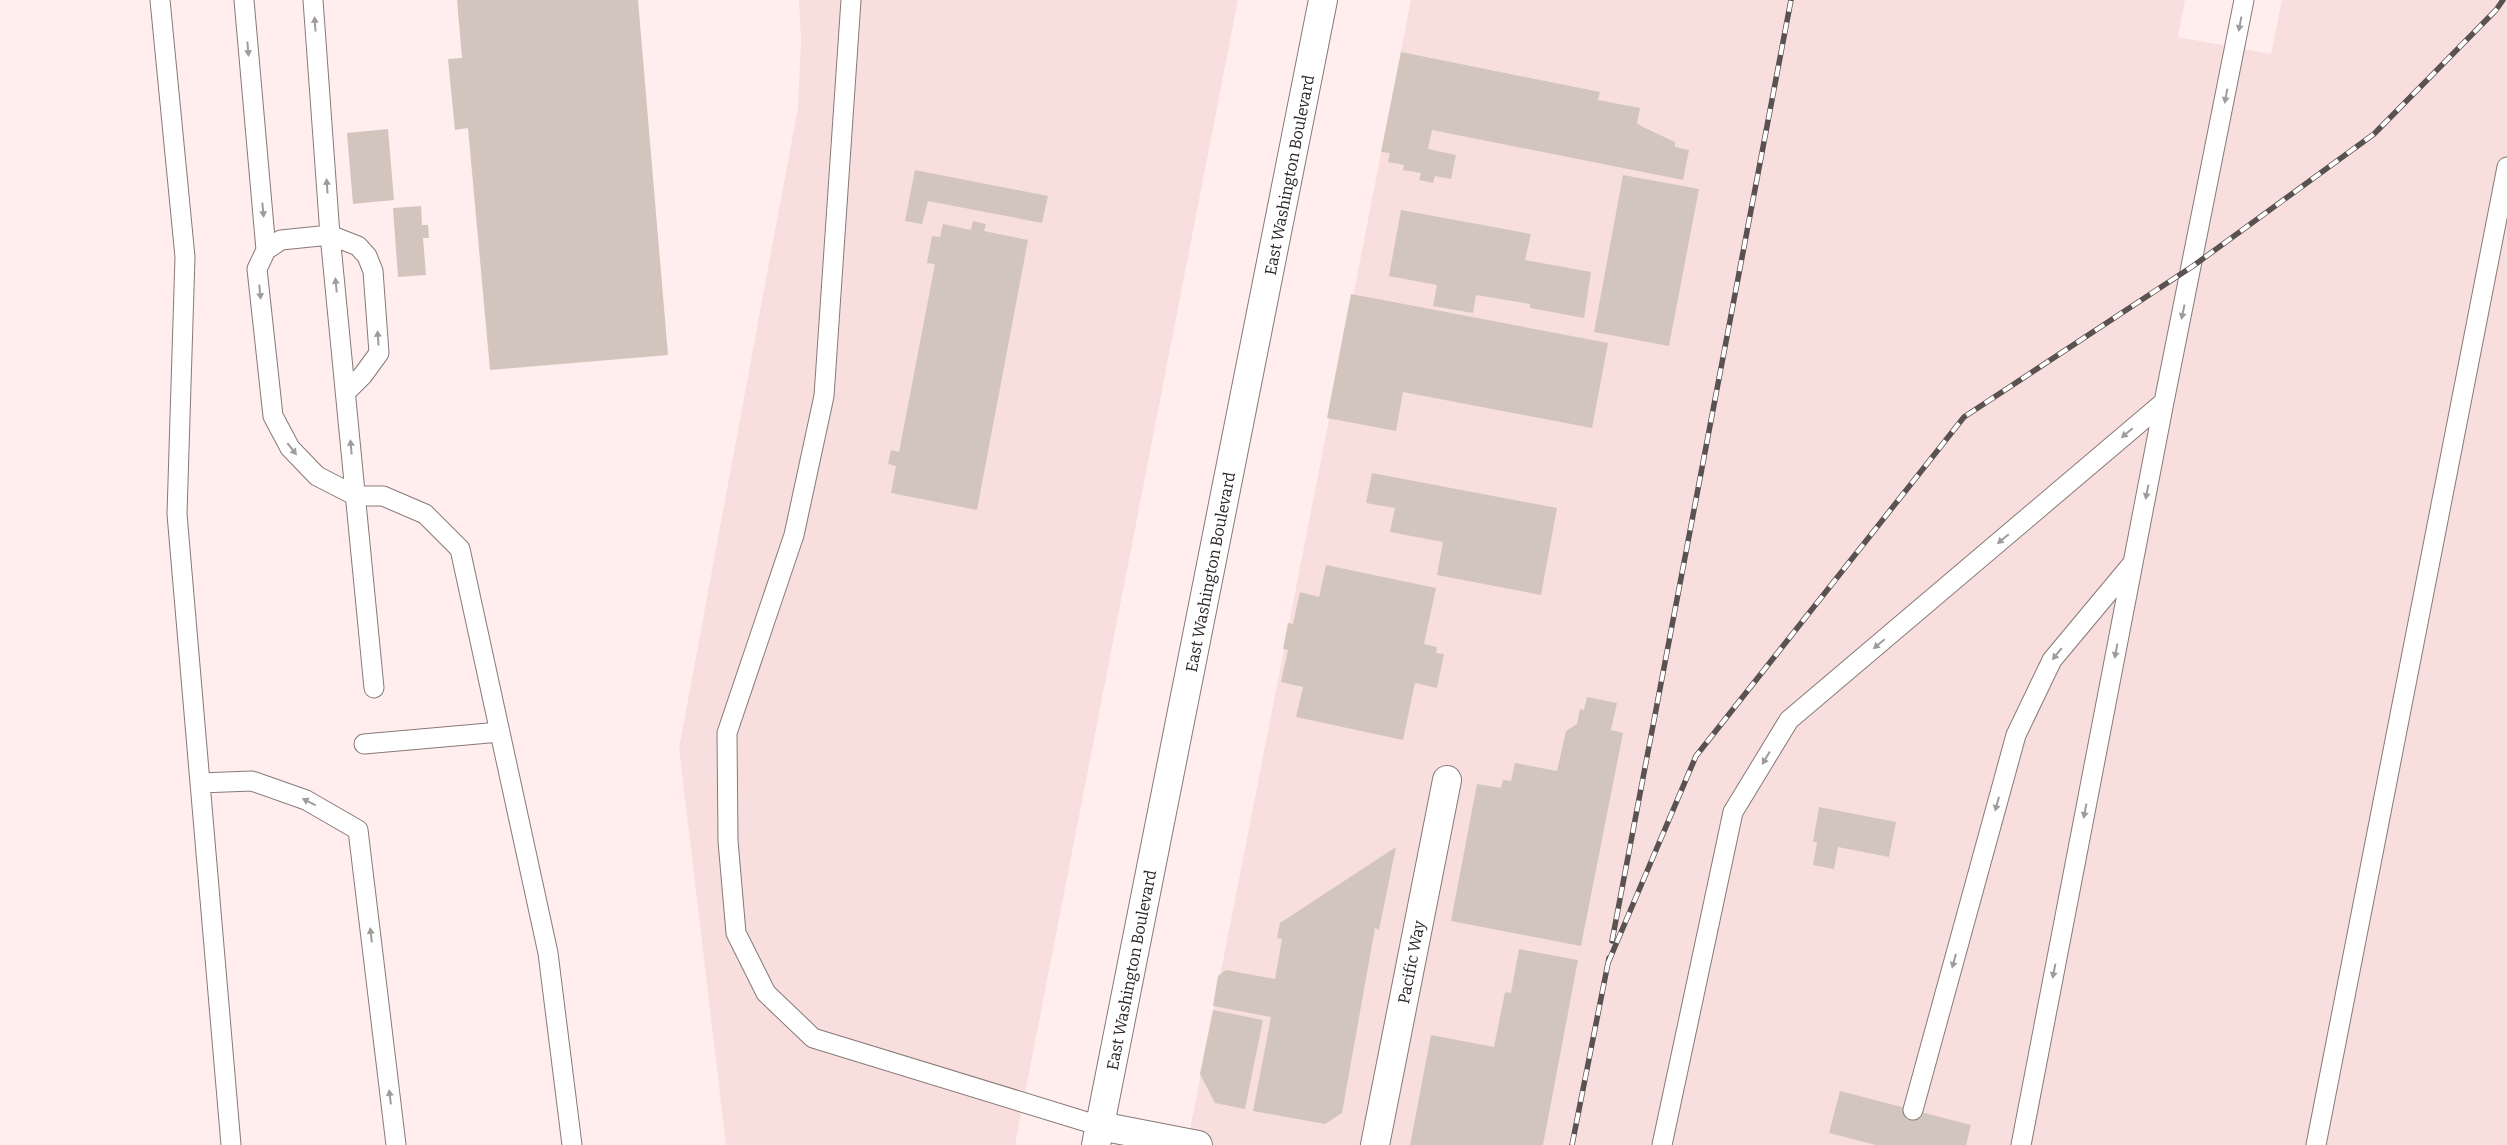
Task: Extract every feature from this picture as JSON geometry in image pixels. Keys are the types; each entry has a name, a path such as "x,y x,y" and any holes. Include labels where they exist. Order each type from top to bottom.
{"main road":[{"name":"East Washington Boulevard","path":"1098,1135 1323,0"},
{"name":"Pacific Way","path":"1375,1145 1447,780"},
{"path":"1098,1135 1198,1145"}],"lane":[{"path":"160,0 184,257 177,514 231,1145"},
{"path":"244,0 266,250 257,269 273,416 290,448 317,476 356,496 383,496 425,514 460,549 548,953 572,1145"},
{"path":"314,0 330,235 374,688"},
{"path":"851,0 824,396 794,535 727,733 728,841 736,933 766,993 813,1038 1098,1135"},
{"path":"2021,1145 2164,402 2244,0"},
{"path":"2316,1145 2507,167"},
{"path":"266,250 281,240 330,235 358,246 367,256 373,271 379,353 364,375 346,392"},
{"path":"1662,1145 1733,812 1789,720 2164,402"},
{"path":"1913,1110 2016,735 2052,660 2133,563"},
{"path":"364,744 500,732"},
{"path":"200,783 252,781 306,800 358,830 396,1145"}],"shaded area":[{"path":"799,0 1238,0 1015,1145 726,1145 679,748 798,107 801,40"},
{"path":"1411,0 2185,0 2178,37 2271,54 2282,0 2507,0 2507,1145 1187,1145"}],"building":[{"path":"457,0 638,0 668,355 490,370 468,128 455,130 448,59 462,58"},
{"path":"1401,52 1600,92 1598,100 1640,108 1637,123 1675,142 1675,147 1689,150 1683,180 1432,130 1428,149 1456,155 1451,179 1435,176 1433,183 1419,180 1421,173 1403,170 1404,165 1388,162 1390,153 1381,152"},
{"path":"388,129 394,200 353,204 347,133"},
{"path":"915,170 1048,196 1042,223 928,201 922,224 905,221"},
{"path":"1623,175 1699,189 1669,346 1594,332"},
{"path":"421,206 422,225 428,225 429,238 423,238 426,275 398,277 393,208"},
{"path":"1401,210 1531,234 1525,260 1591,272 1584,318 1530,308 1530,304 1476,295 1473,313 1433,306 1437,285 1389,276"},
{"path":"973,221 986,224 984,231 1028,240 977,510 891,493 896,466 888,464 891,450 899,452 935,264 927,263 932,236 940,237 943,224 971,230"},
{"path":"1351,294 1608,343 1592,428 1403,392 1396,431 1327,418"},
{"path":"1372,473 1557,508 1541,595 1437,575 1443,542 1390,532 1395,508 1366,503"},
{"path":"1326,565 1436,588 1424,644 1437,647 1436,653 1444,654 1437,688 1415,683 1403,740 1296,717 1303,687 1281,682 1288,650 1283,649 1288,623 1293,624 1300,592 1319,597"},
{"path":"1587,697 1617,703 1611,730 1623,733 1581,946 1451,921 1477,784 1501,788 1503,780 1511,781 1515,763 1557,771 1566,731 1577,724 1580,709 1584,710"},
{"path":"1819,807 1896,822 1889,857 1838,847 1834,869 1813,865 1817,842 1813,842"},
{"path":"1396,847 1379,930 1375,928 1342,1113 1325,1124 1253,1111 1271,1017 1213,1006 1218,976 1226,970 1275,979 1282,939 1277,938 1280,923"},
{"path":"1519,949 1578,960 1543,1145 1410,1145 1431,1035 1494,1047 1505,992 1511,993"},
{"path":"1213,1010 1263,1020 1245,1109 1215,1103 1200,1074"},
{"path":"1840,1091 1971,1125 1966,1145 1876,1145 1829,1133"}],"railway":[{"path":"1612,941 1791,0"},
{"path":"1608,963 1696,756 1964,417 2193,266 2374,134 2496,10 2503,0"},
{"path":"1572,1145 1609,958"}]}
